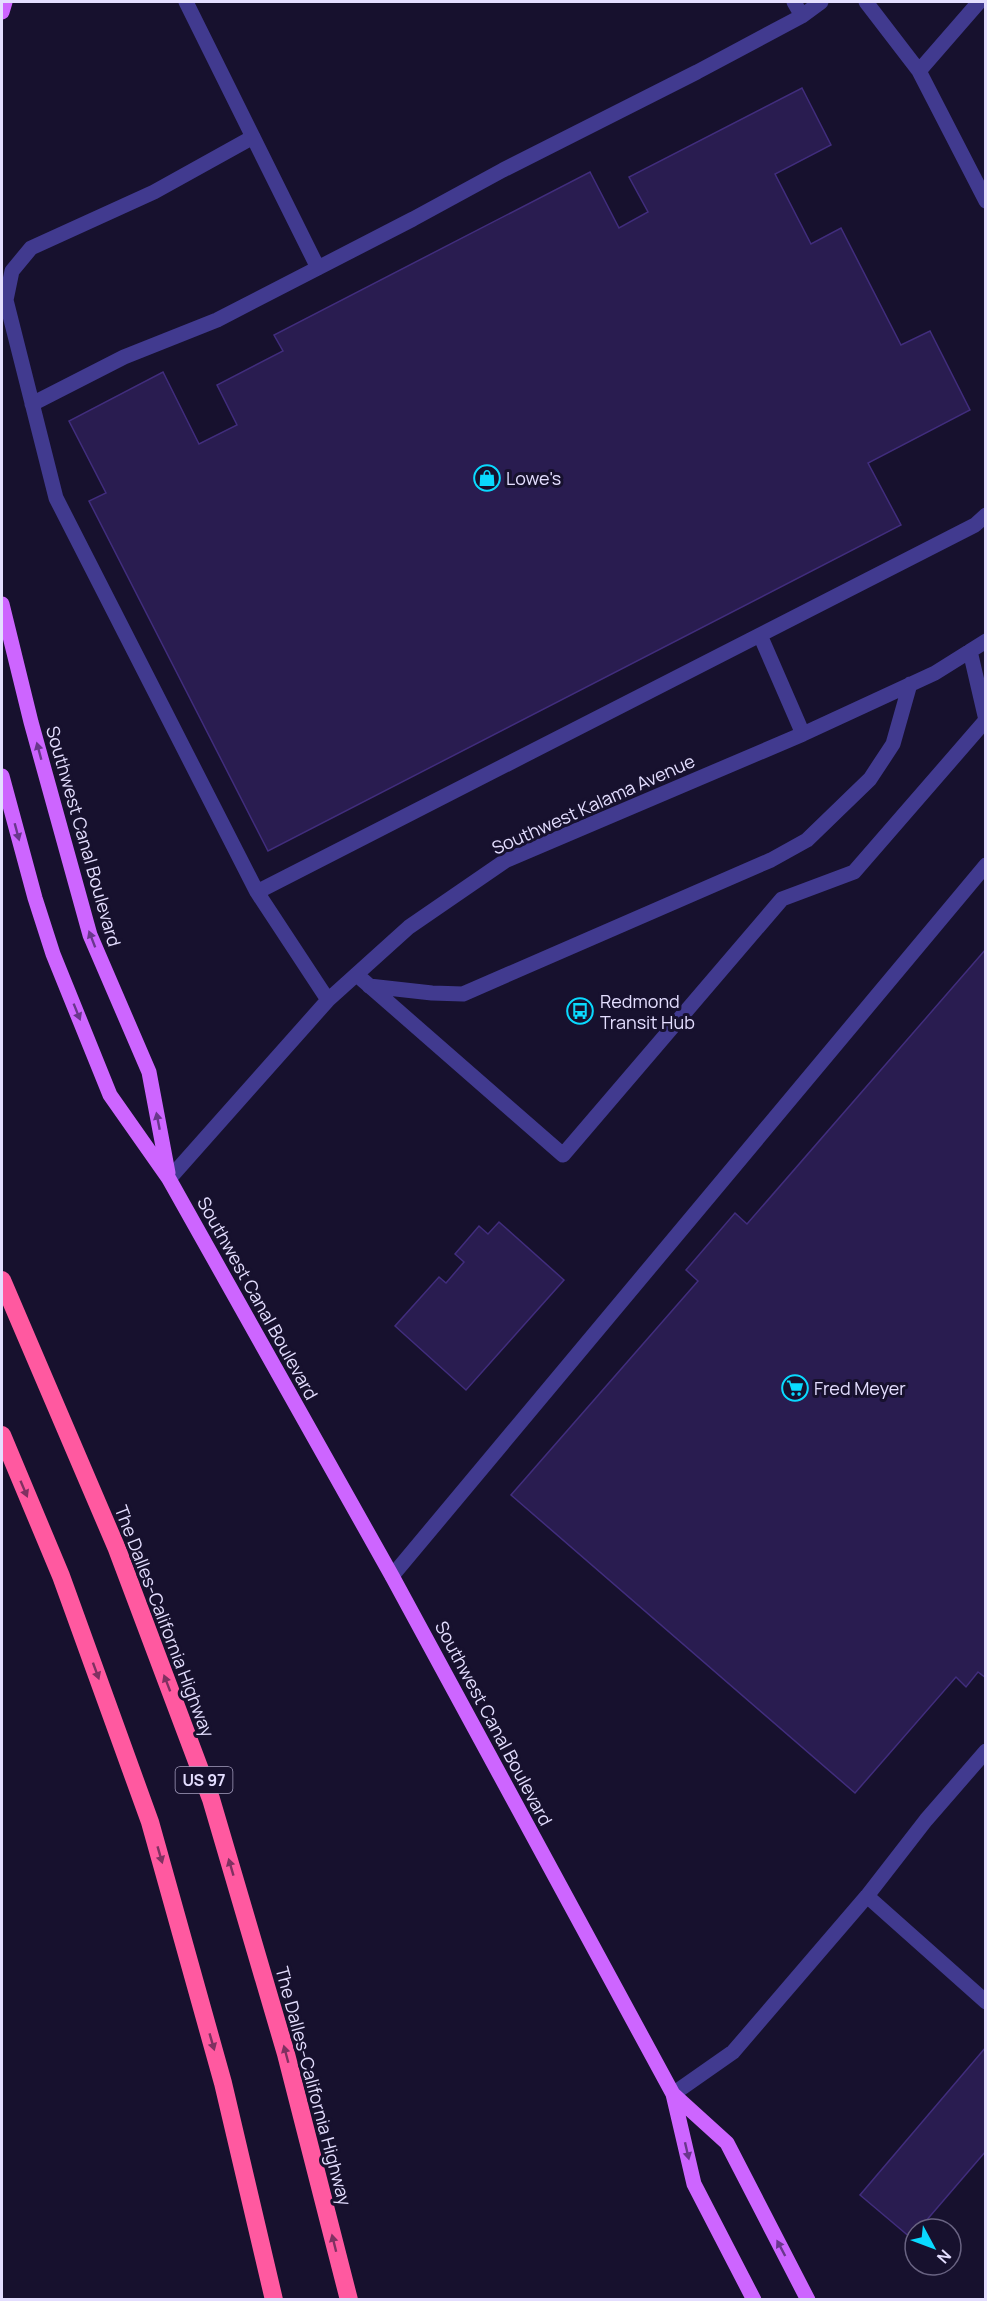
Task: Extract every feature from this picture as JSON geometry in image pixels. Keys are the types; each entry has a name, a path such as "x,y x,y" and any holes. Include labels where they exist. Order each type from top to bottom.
{"highway":[{"name":"The Dalles-California Highway","path":"2,1280 117,1549 211,1799 286,2054 349,2300"},
{"path":"2,1435 61,1576 150,1822 223,2083 274,2300"}],"main road":[{"path":"2,12 5,2"},
{"name":"Southwest Canal Boulevard","path":"2,604 31,722 90,935 149,1072 169,1179"},
{"name":"Southwest Canal Boulevard","path":"2,776 34,898 53,954 110,1095 169,1179 392,1576 673,2094 694,2184 754,2300"},
{"path":"673,2094 727,2143 808,2300"}],"street":[{"path":"186,2 318,268"},
{"path":"794,2 802,16"},
{"path":"32,404 124,357 216,320 697,72 802,16 821,2"},
{"path":"866,2 919,71 986,201"},
{"path":"919,71 979,2"},
{"path":"253,137 153,192 31,248 12,271 6,300 56,498 257,892 328,1000"},
{"path":"257,892 975,525 986,515"},
{"path":"760,635 802,734"},
{"name":"Southwest Kalama Avenue","path":"169,1179 328,1000 409,927 505,861 802,734 935,673 986,641"},
{"path":"357,975 563,1155 783,899 854,872 986,720 970,651"},
{"path":"369,986 463,994 771,860 807,840 870,779 893,744 910,684"},
{"path":"392,1576 986,865"},
{"path":"673,2094 733,2052 867,1896 926,1820 986,1751"},
{"path":"867,1896 986,2002"}],"building":[{"name":"Lowe's","path":"802,88 831,145 775,174 811,244 841,228 901,345 930,331 970,410 868,463 901,525 268,851 89,501 106,493 69,421 163,372 199,444 237,425 217,385 283,351 274,335 590,172 619,228 648,212 629,177"},
{"name":"Fred Meyer","path":"986,949 986,1678 978,1672 966,1687 956,1677 855,1793 511,1495 698,1281 686,1270 735,1213 747,1224"},
{"path":"499,1222 564,1280 466,1390 395,1326 439,1277 446,1283 464,1262 455,1254 479,1226 488,1234"},
{"path":"986,2047 986,2151 929,2217 903,2217 903,2231 860,2195"}],"place":[{"name":"Lowe's","path":"487,478"},
{"name":"Redmond Transit Hub","path":"580,1011"},
{"name":"Fred Meyer","path":"795,1388"}]}
